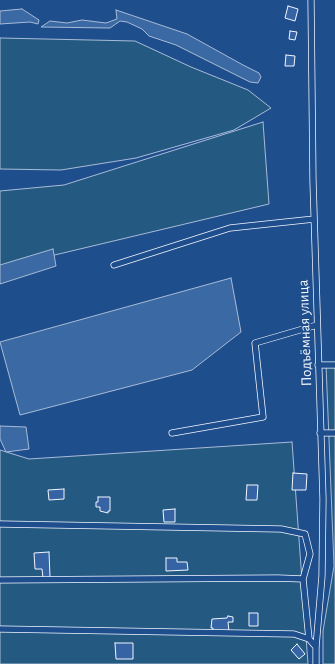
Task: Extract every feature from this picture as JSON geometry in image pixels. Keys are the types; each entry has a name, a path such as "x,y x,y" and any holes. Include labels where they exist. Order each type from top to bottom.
{"street":[{"name":"Подъёмная улица","path":"311,0 314,219 323,499 322,576 316,664"},
{"path":"114,265 230,228 314,219"},
{"path":"172,433 263,417 255,343 317,325"},
{"path":"318,365 335,365"},
{"path":"320,433 335,433"},
{"path":"0,524 281,529 305,534 310,554 304,579 308,639"},
{"path":"0,580 304,579"},
{"path":"0,628 294,634 308,639 316,647"}],"shaded area":[{"path":"22,9 39,20 38,24 30,22 0,24 0,11"},
{"path":"116,10 187,34 259,73 261,77 258,83 250,82 176,45 149,36 142,29 127,22 120,21 110,28 41,27 50,21 67,23 82,20 106,23 117,19"},
{"path":"0,38 135,41 191,67 248,90 271,108 234,130 136,158 61,170 0,169"},
{"path":"263,122 269,204 0,268 0,191 64,185"},
{"path":"53,249 56,266 0,284 0,265"},
{"path":"231,278 241,332 192,370 20,415 0,342"},
{"path":"326,364 335,364 335,664 323,664 323,631 334,566"},
{"path":"0,426 26,427 29,449 6,452 0,439"},
{"path":"292,442 308,664 0,664 0,450 29,459"}],"building":[{"path":"288,6 298,9 295,21 285,18"},
{"path":"290,31 297,32 295,40 289,39"},
{"path":"286,55 295,56 294,66 285,66"},
{"path":"293,473 307,474 306,490 292,490"},
{"path":"247,485 258,485 257,500 246,500"},
{"path":"64,489 64,499 49,500 48,490"},
{"path":"98,497 110,497 110,511 108,511 108,513 100,511 100,507 96,507"},
{"path":"175,509 175,522 164,522 163,510"},
{"path":"49,552 50,577 43,578 42,569 35,569 34,553"},
{"path":"166,558 177,558 177,562 187,562 188,570 166,571"},
{"path":"249,613 258,613 258,626 249,626"},
{"path":"228,616 233,617 233,622 228,622 229,632 213,631 213,628 211,628 212,619 227,618"},
{"path":"115,643 133,643 133,659 116,659"},
{"path":"297,644 305,654 299,659 291,650"}]}
